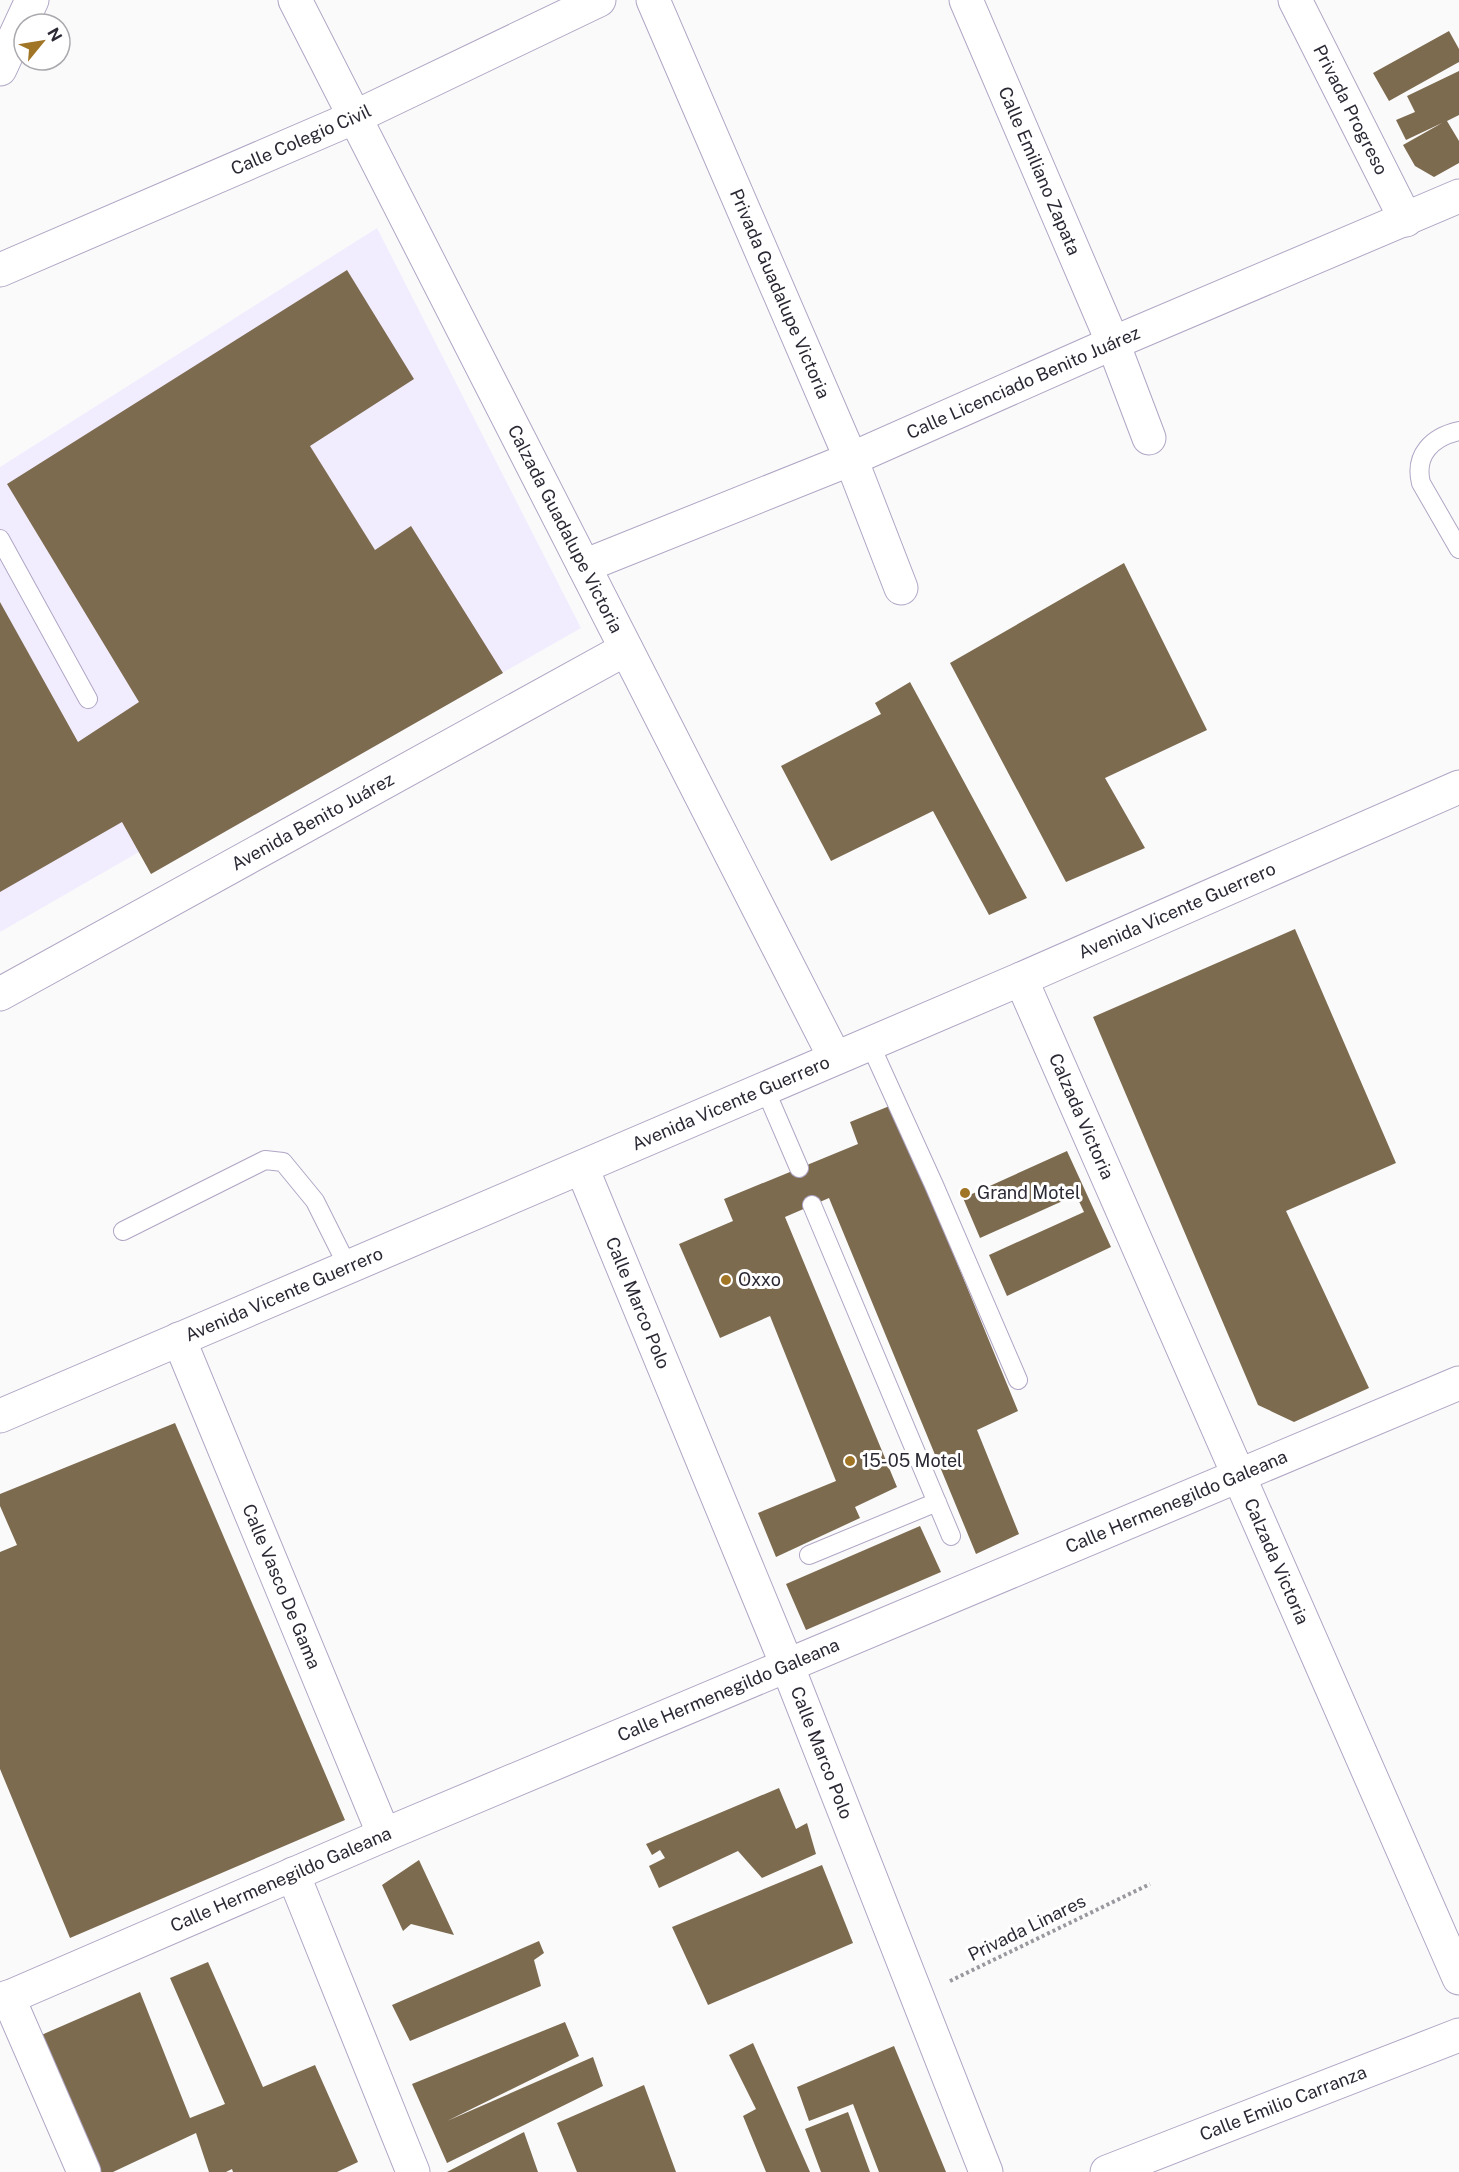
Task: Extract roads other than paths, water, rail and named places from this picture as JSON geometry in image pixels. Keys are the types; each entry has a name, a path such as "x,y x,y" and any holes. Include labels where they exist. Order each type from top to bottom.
{"street":[{"path":"0,69 32,0"},
{"name":"Calzada Guadalupe Victoria","path":"296,0 835,1058"},
{"name":"Calle Colegio Civil","path":"0,270 355,117 599,0"},
{"name":"Privada Guadalupe Victoria","path":"653,0 851,459 901,588"},
{"name":"Calle Emiliano Zapata","path":"966,0 1113,343 1149,438"},
{"name":"Privada Progreso","path":"1295,0 1406,220"},
{"name":"Calle Licenciado Benito Juárez","path":"584,566 851,459 1113,343 1459,196"},
{"name":"Avenida Benito Juárez","path":"0,994 626,649"},
{"name":"Avenida Vicente Guerrero","path":"0,1416 1022,979 1459,787"},
{"name":"Calzada Victoria","path":"1022,979 1459,1978"},
{"name":"Calle Marco Polo","path":"582,1168 787,1665 986,2172"},
{"name":"Calle Vasco De Gama","path":"179,1339 384,1835"},
{"name":"Calle Hermenegildo Galeana","path":"4,1999 384,1835 1459,1383"},
{"path":"293,1874 413,2172"},
{"path":"4,1999 84,2172"},
{"name":"Calle Emilio Carranza","path":"1107,2172 1459,2035"}],"lane":[{"path":"1459,431 1449,433 1427,448 1419,462 1418,472 1421,483 1459,549"},
{"path":"0,539 88,699"},
{"path":"870,1044 1018,1380"},
{"path":"765,1089 799,1168"},
{"path":"123,1231 265,1160 283,1162 315,1201 348,1267"},
{"path":"812,1205 951,1536"},
{"path":"809,1555 937,1502"}],"place":[{"name":"Grand Motel","path":"965,1193"},
{"name":"Oxxo","path":"726,1280"},
{"name":"15-05 Motel","path":"850,1461"}]}
